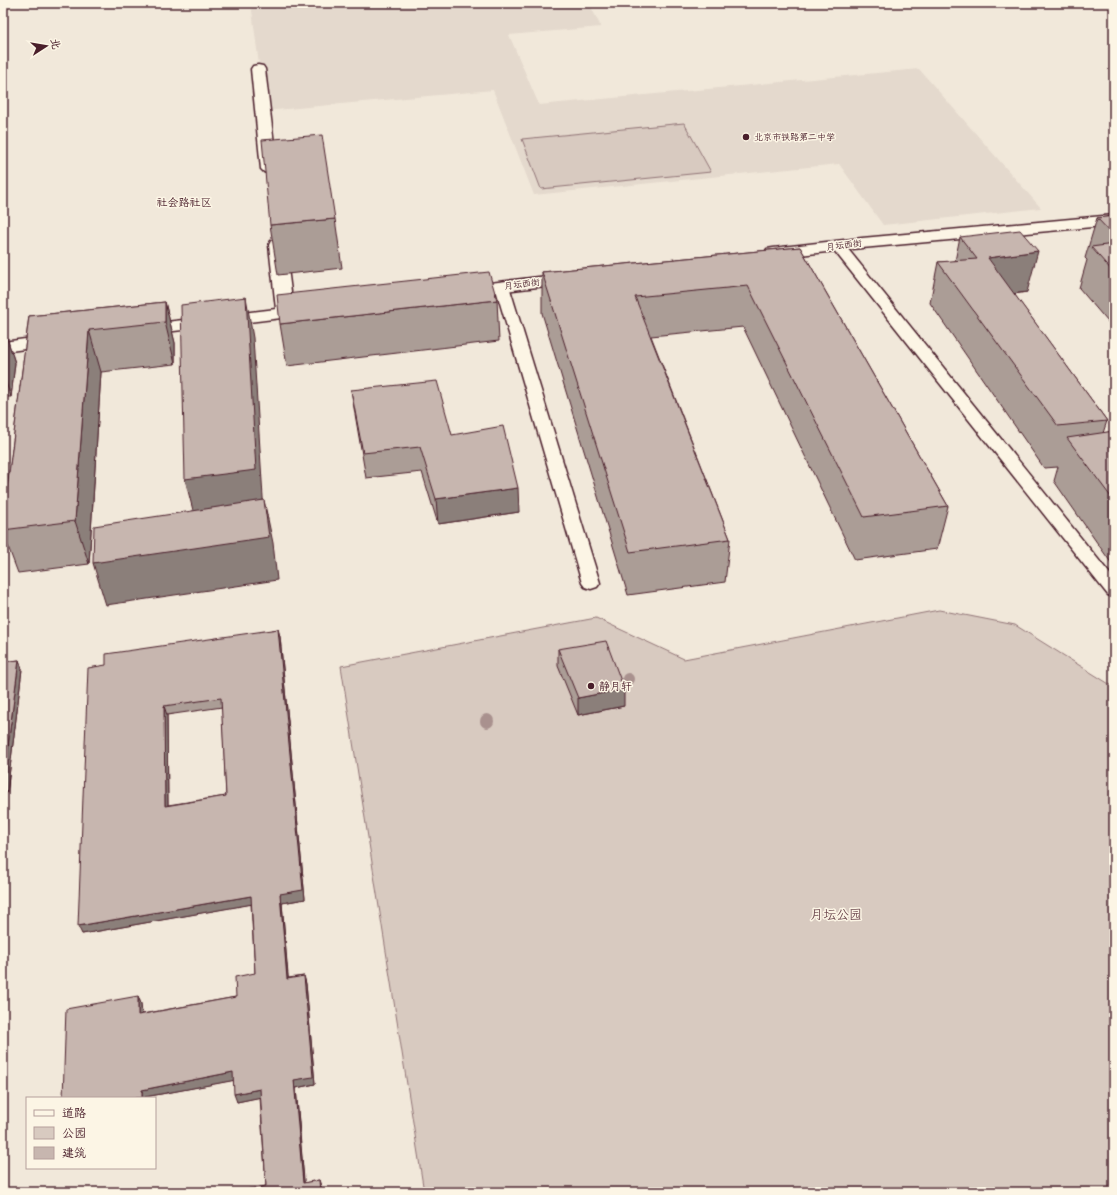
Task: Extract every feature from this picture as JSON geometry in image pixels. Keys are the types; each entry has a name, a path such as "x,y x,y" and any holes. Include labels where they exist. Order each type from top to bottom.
{"street":[{"path":"258,69 271,186"},
{"name":"月坛西街","path":"760,255 838,246 1114,220"},
{"path":"276,233 285,313"},
{"name":"月坛西街","path":"448,293 588,276"},
{"path":"122,332 324,308"},
{"path":"3,347 67,339"}],"lane":[{"path":"838,246 1114,591"},
{"path":"502,286 591,583"}],"shaded area":[{"name":"北京市铁路第二中学","path":"251,3 589,3 601,27 509,35 539,105 919,69 1041,208 883,225 839,164 534,195 493,90 265,111"}],"green space":[{"path":"684,123 711,172 541,189 522,139"},
{"name":"月坛公园","path":"939,610 1015,625 1114,687 1114,1192 424,1192 341,666 596,618 684,659"}],"building":[{"path":"322,135 335,219 270,225 262,140"},
{"path":"1114,216 1114,236 1097,218"},
{"path":"1020,230 1038,251 988,258 1107,421 1058,426 938,262 977,259 960,237"},
{"path":"1114,244 1114,273 1091,247"},
{"path":"800,247 948,506 864,517 748,286 635,297 730,539 630,552 542,272"},
{"path":"489,272 497,300 280,324 277,295"},
{"path":"246,297 256,470 185,479 181,305"},
{"path":"165,302 165,322 89,330 75,521 3,530 3,520 29,316"},
{"path":"5,332 3,346 3,333"},
{"path":"437,381 452,435 503,426 518,488 436,499 420,447 363,453 351,390"},
{"path":"1114,431 1114,501 1067,438"},
{"path":"264,500 269,537 93,563 94,526"},
{"path":"278,629 303,890 280,894 287,979 304,976 313,1077 294,1080 303,1183 319,1180 320,1192 235,1192 266,1186 260,1089 234,1094 233,1072 142,1090 142,1097 63,1097 66,1009 138,996 138,1015 236,997 235,977 255,973 251,896 78,926 88,668 106,665 106,654","holes":["221,698 226,796 165,806 164,706"]},
{"path":"606,641 624,689 578,698 558,649"},
{"path":"19,660 3,784 3,662"}],"place":[{"name":"北京市铁路第二中学","path":"746,137"},
{"name":"静月轩","path":"591,686"}],"district":[{"name":"社会路社区","path":"184,202"}]}
